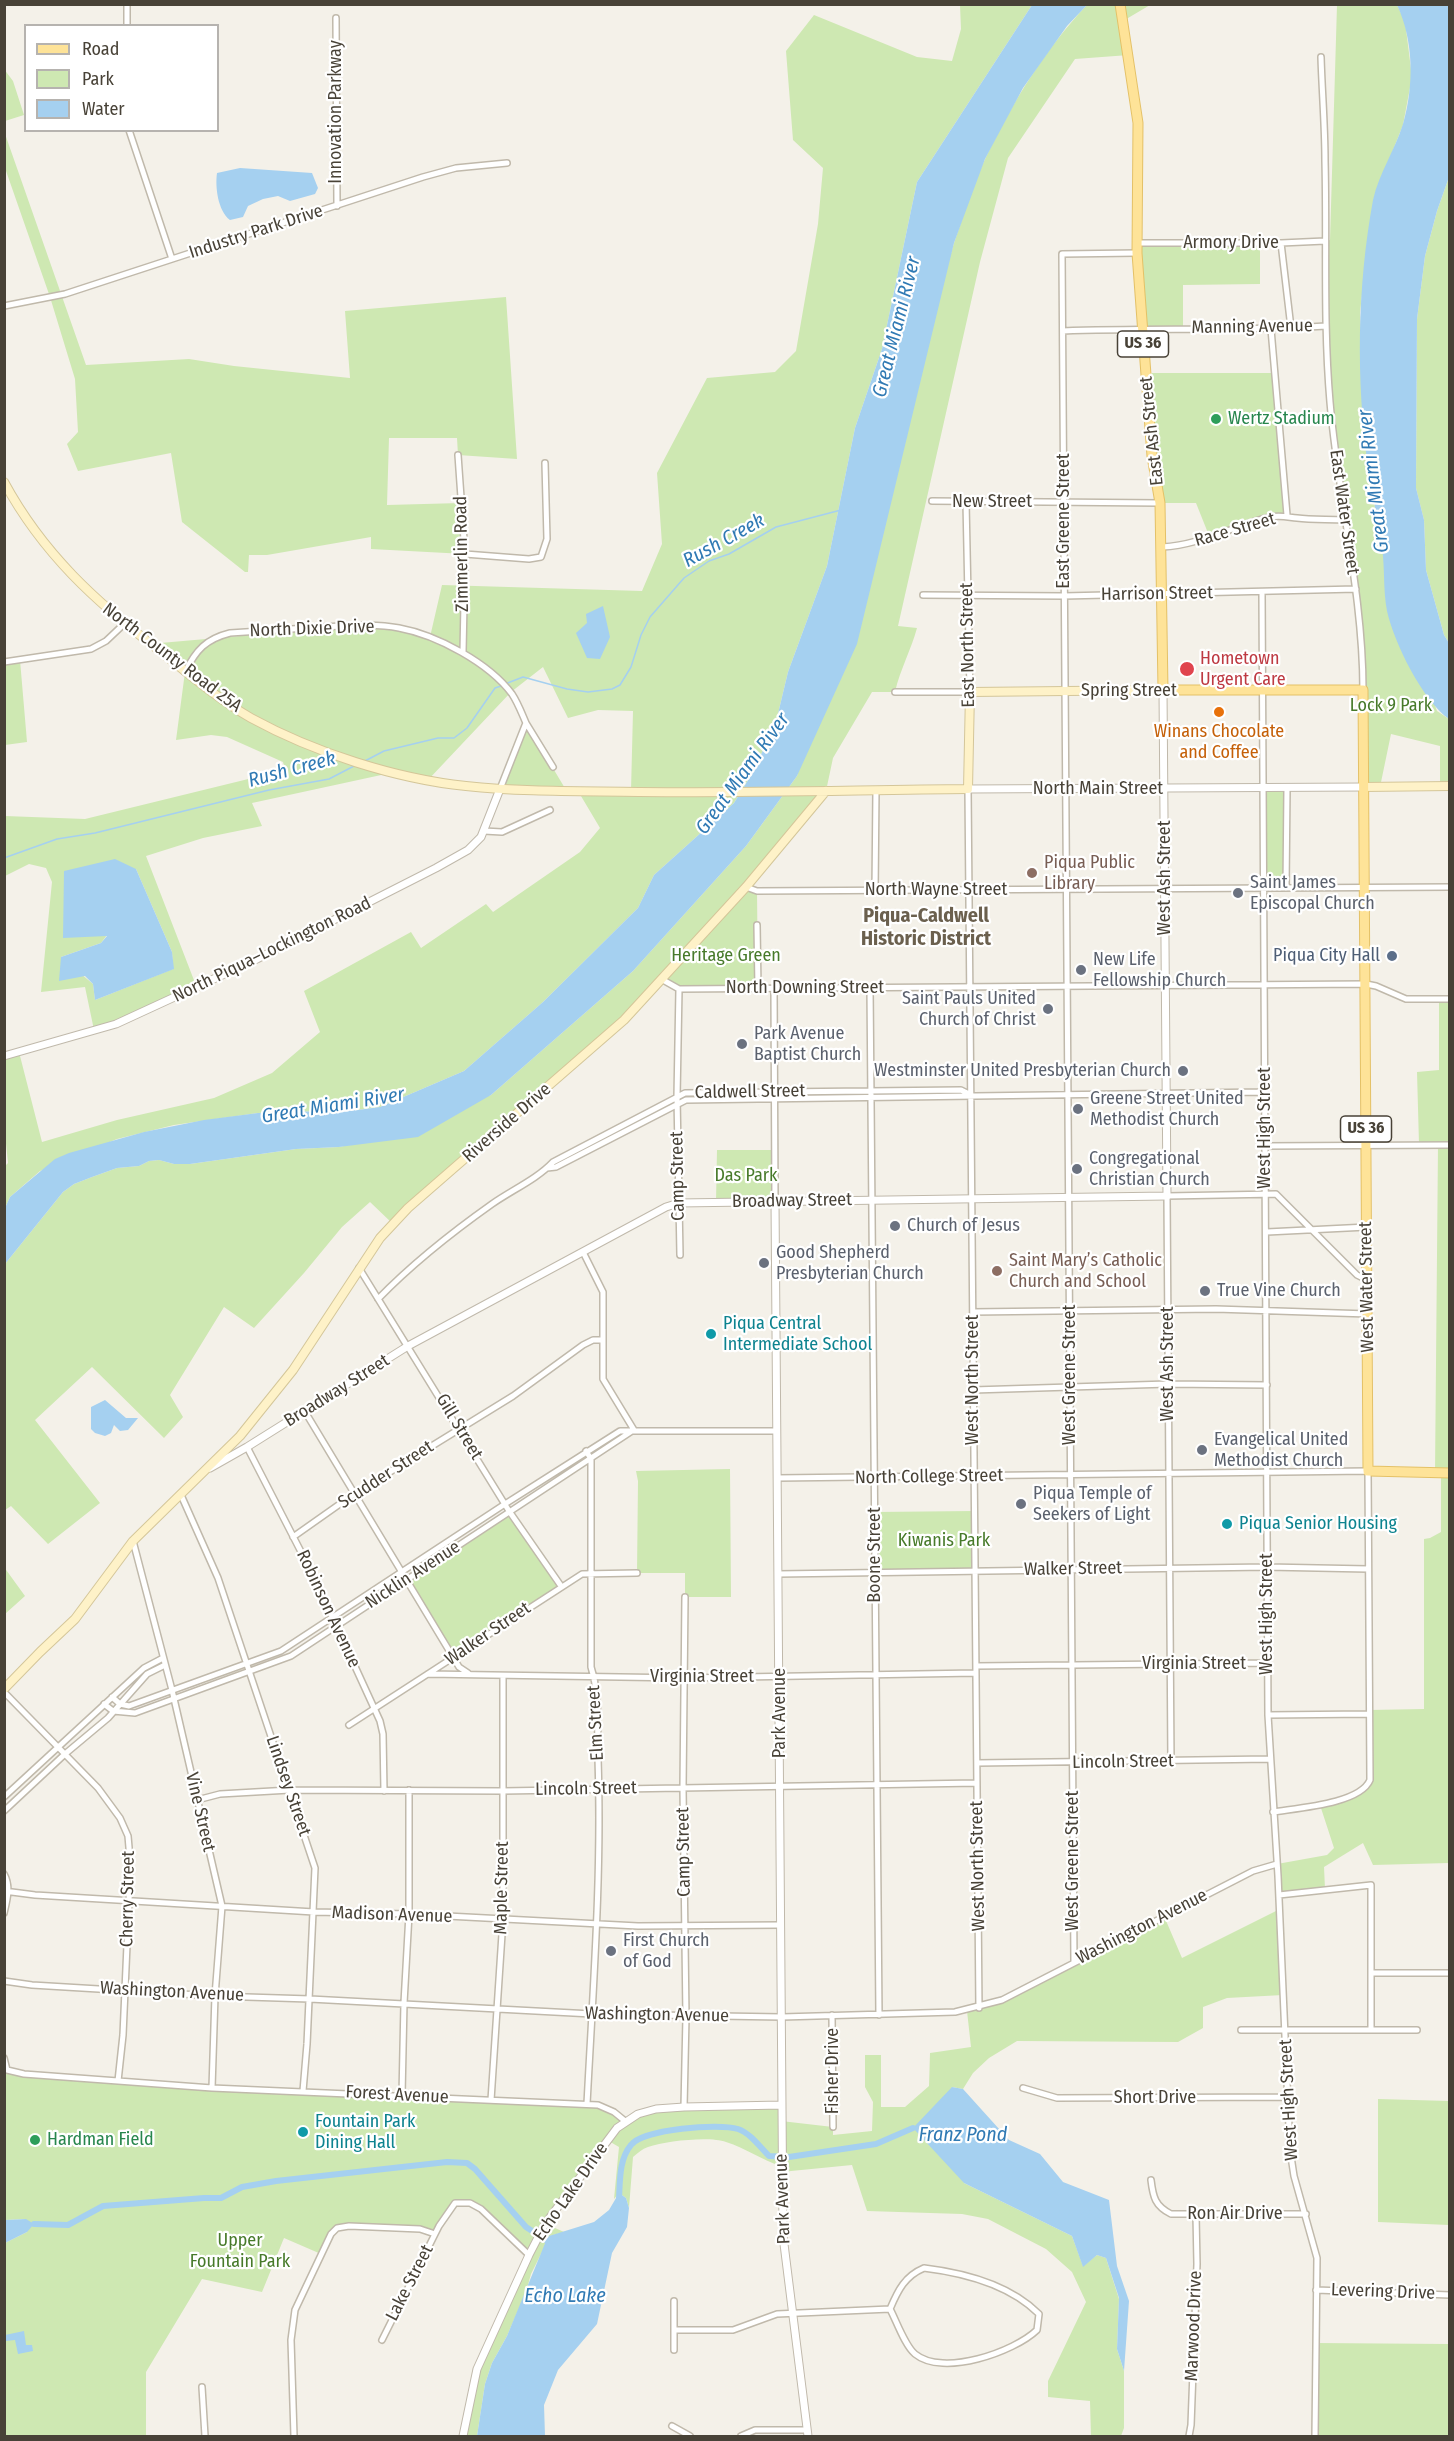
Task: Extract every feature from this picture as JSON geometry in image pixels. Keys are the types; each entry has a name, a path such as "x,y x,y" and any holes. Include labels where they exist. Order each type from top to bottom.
{"main road":[{"name":"East Ash Street","path":"1121,6 1138,123 1137,254 1152,456 1160,503 1163,690"},
{"name":"North County Road 25A","path":"4,482 23,515 62,566 124,624 209,690 252,718 344,757 394,772 463,786 500,789 746,792"},
{"name":"Spring Street","path":"970,692 1363,690"},
{"name":"East Water Street","path":"1363,690 1364,787"},
{"name":"East North Street","path":"968,789 970,692"},
{"name":"North Main Street","path":"1364,787 1449,786"},
{"name":"West Water Street","path":"1364,787 1368,1471"},
{"name":"North Main Street","path":"746,792 968,789"},
{"name":"Riverside Drive","path":"206,1470 240,1436 293,1370 380,1238 408,1208 624,1020 746,887 826,791"},
{"path":"4,1690 75,1618 133,1541 206,1470"},
{"name":"North College Street","path":"1368,1471 1445,1473"}],"street":[{"path":"127,24 128,4"},
{"name":"Innovation Parkway","path":"336,18 337,206"},
{"name":"East Water Street","path":"1320,57 1325,161 1326,326 1330,402 1344,520 1356,589 1363,652 1363,690"},
{"path":"130,132 172,259"},
{"name":"Industry Park Drive","path":"4,306 65,294 423,177 456,168 507,163"},
{"name":"Armory Drive","path":"1137,243 1325,241"},
{"path":"1281,243 1291,328"},
{"name":"East Greene Street","path":"1066,789 1062,254 1137,254"},
{"name":"Manning Avenue","path":"1062,331 1142,328 1271,329 1326,326"},
{"path":"1271,329 1287,515"},
{"name":"Zimmerlin Road","path":"458,455 465,554 463,652"},
{"path":"465,554 529,559 541,557 547,539 545,464"},
{"name":"New Street","path":"932,501 1160,503"},
{"name":"East North Street","path":"966,502 970,692"},
{"name":"Race Street","path":"1162,546 1178,546 1210,538 1270,517 1287,515 1296,518 1344,520"},
{"name":"Harrison Street","path":"923,596 1064,596 1356,589"},
{"name":"West High Street","path":"1262,592 1268,1714 1293,2176 1306,2214 1317,2258 1316,2436"},
{"path":"4,662 91,649 106,641 124,624"},
{"name":"North Dixie Drive","path":"185,672 192,658 214,637 237,632 364,625 387,627 430,637 463,652 511,692 526,723 554,767"},
{"name":"East Ash Street","path":"1163,690 1164,788"},
{"name":"Spring Street","path":"895,692 970,692"},
{"path":"500,789 526,723"},
{"name":"North Main Street","path":"968,789 1364,787"},
{"name":"West Ash Street","path":"1164,788 1171,1761"},
{"path":"1286,888 1287,788"},
{"name":"North Piqua–Lockington Road","path":"4,1056 116,1024 187,993 436,868 468,850 484,831 500,789"},
{"name":"West North Street","path":"968,789 979,2008"},
{"name":"West Greene Street","path":"1066,789 1074,1962"},
{"path":"875,891 876,790"},
{"path":"484,831 502,832 550,810"},
{"name":"North Wayne Street","path":"746,887 757,891 969,891 1449,887"},
{"path":"757,925 758,988"},
{"path":"663,980 679,989"},
{"name":"North Downing Street","path":"679,989 1366,984 1406,999 1449,999"},
{"name":"Boone Street","path":"870,987 879,2015"},
{"name":"Park Avenue","path":"774,988 782,2017 781,2166 783,2236 808,2433"},
{"name":"Camp Street","path":"679,989 677,1105 680,1255"},
{"name":"Caldwell Street","path":"642,1120 685,1093 961,1090 971,1095"},
{"name":"Caldwell Street","path":"378,1299 411,1264 517,1186 554,1162 686,1100 962,1098 971,1095 1264,1092"},
{"path":"1265,1146 1449,1145"},
{"name":"Broadway Street","path":"206,1470 247,1448 408,1346 582,1252 679,1203 1276,1194 1356,1275 1367,1280"},
{"path":"1267,1232 1366,1227"},
{"path":"582,1252 603,1292 603,1380 634,1430"},
{"name":"Gill Street","path":"359,1267 509,1511 561,1586"},
{"path":"973,1312 1259,1309 1266,1312 1368,1314"},
{"name":"Scudder Street","path":"293,1537 354,1494 513,1396 583,1345 593,1340 602,1340"},
{"path":"973,1390 1168,1384 1267,1385"},
{"path":"304,1410 406,1581 463,1671 470,1674"},
{"name":"Nicklin Avenue","path":"113,1711 135,1713 291,1656 634,1430"},
{"name":"Nicklin Avenue","path":"120,1704 129,1706 281,1651 620,1431 777,1431"},
{"name":"Robinson Avenue","path":"240,1436 333,1617 375,1709 383,1734 384,1791"},
{"path":"586,1452 591,1459"},
{"name":"Elm Street","path":"587,2104 599,1788 594,1675 591,1667 591,1459"},
{"name":"North College Street","path":"777,1478 1368,1471"},
{"name":"West Water Street","path":"1273,1812 1320,1805 1356,1794 1367,1786 1370,1773 1368,1471"},
{"name":"Lindsey Street","path":"181,1496 218,1578 315,1868 310,1999 303,2091"},
{"name":"Vine Street","path":"133,1541 172,1690 222,1906 215,1996 212,2088"},
{"name":"Walker Street","path":"778,1574 1267,1566 1368,1569"},
{"name":"Walker Street","path":"348,1725 582,1574 637,1573"},
{"name":"Camp Street","path":"684,2107 686,2017 682,1788 685,1597"},
{"path":"4,1797 144,1668 163,1658"},
{"name":"Virginia Street","path":"976,1666 1268,1663"},
{"path":"4,1811 64,1754 108,1718 147,1674 165,1665"},
{"name":"Virginia Street","path":"428,1674 684,1678 976,1673"},
{"name":"Maple Street","path":"491,2100 502,1919 502,1676"},
{"name":"Cherry Street","path":"4,1690 98,1788 120,1818 128,1836 130,1859 126,1989 118,2081"},
{"path":"112,1697 120,1704"},
{"path":"104,1704 113,1711"},
{"path":"1268,1714 1369,1714"},
{"name":"Lincoln Street","path":"977,1763 1270,1759"},
{"name":"Lincoln Street","path":"197,1800 220,1794 290,1790 503,1791 977,1783"},
{"path":"402,2095 409,1914 409,1790"},
{"name":"Washington Avenue","path":"4,1981 32,1985 215,1996 404,2003 592,2014 782,2017 955,2012 979,2008 1002,2000 1253,1871 1277,1864"},
{"path":"4,1874 8,1880 4,1913"},
{"path":"1279,1895 1371,1885 1371,2030"},
{"name":"Madison Avenue","path":"6,1891 35,1895 314,1912 409,1914 595,1924 780,1925"},
{"path":"1371,1973 1449,1973"},
{"name":"Fisher Drive","path":"832,2015 833,2127"},
{"path":"1241,2030 1417,2030"},
{"name":"Forest Avenue","path":"4,2058 7,2070 118,2081 212,2088 587,2104 605,2107 625,2121"},
{"name":"Short Drive","path":"1023,2088 1057,2098 1288,2097"},
{"path":"625,2121 656,2109 781,2105"},
{"name":"Echo Lake Drive","path":"463,2436 477,2369 529,2255 545,2224 607,2139 625,2121"},
{"name":"Ron Air Drive","path":"1152,2180 1153,2197 1160,2208 1171,2214 1306,2214"},
{"name":"Lake Street","path":"382,2340 439,2226 455,2203 470,2203 481,2210 529,2255"},
{"name":"Marwood Drive","path":"1189,2436 1197,2264 1196,2215"},
{"path":"294,2436 291,2340 295,2310 331,2234 337,2228 349,2226 420,2229 435,2234"},
{"path":"924,2268 952,2271 1004,2290 1026,2301 1039,2314 1037,2330 1026,2340 993,2354 953,2364 932,2361 915,2354 890,2308 904,2282 913,2273 924,2268"},
{"name":"Levering Drive","path":"1316,2290 1449,2295"},
{"path":"674,2301 674,2350"},
{"path":"675,2330 733,2330 777,2314 890,2308"},
{"path":"202,2387 205,2436"},
{"path":"672,2426 690,2436"},
{"path":"741,2436 756,2430 808,2433"}],"green space":[{"path":"960,5 1032,5 917,182 882,349 855,428 827,566 788,672 776,722 753,772 734,803 654,875 638,908 543,1002 464,1071 380,1107 358,1110 258,1113 174,1125 117,1139 40,1171 10,1197 5,1208 5,1166 8,1163 4,1124 5,1056 19,1052 42,1142 117,1120 214,1098 272,1073 320,1032 304,991 411,932 421,948 486,904 493,912 580,852 600,828 578,791 631,791 633,711 598,710 568,718 543,667 511,692 428,780 395,772 252,803 262,826 203,838 146,856 197,988 94,1030 85,987 41,992 52,882 46,868 29,864 5,876 5,816 85,819 285,770 283,762 227,737 211,735 176,740 185,672 149,644 365,625 399,628 430,637 442,585 642,591 662,544 657,473 707,378 775,372 796,351 818,224 823,168 793,140 786,51 814,15 917,57 952,61 961,29","holes":["136,869 172,952 173,969 95,1000 93,984 61,957 101,943 107,935"]},
{"name":"Heritage Green","path":"1087,5 1150,5 1123,21 1129,55 1075,59 1008,158 980,262 898,626 917,628 895,692 872,692 833,758 826,791 747,887 757,891 758,988 679,989 663,980 393,1224 370,1202 342,1227 254,1328 224,1307 170,1395 183,1417 164,1438 92,1367 35,1420 100,1503 48,1544 11,1506 5,1510 5,1264 63,1192 74,1184 117,1168 139,1166 149,1161 159,1160 174,1164 190,1164 296,1149 339,1147 363,1142 491,1095 633,971 746,846 797,776 954,243 977,178 1018,97 1043,58"},
{"name":"Lock 9 Park","path":"1337,5 1397,5 1405,21 1412,77 1403,125 1374,198 1360,313 1368,465 1382,549 1437,711 1449,719 1449,786 1440,786 1440,746 1391,734 1380,787 1364,787 1363,652 1330,402 1325,241 1330,240"},
{"path":"4,69 13,81 24,115 5,121"},
{"path":"4,131 86,365 189,359 350,378 345,311 506,297 517,459 458,455 457,438 389,438 387,505 461,503 465,554 371,549 371,537 267,555 249,555 248,572 245,572 182,522 171,453 78,471 67,444 78,432 75,379 50,297 5,168"},
{"path":"1449,177 1449,643 1444,635 1426,570 1424,520 1416,488 1417,319 1425,256"},
{"path":"1137,243 1260,243 1260,284 1183,285 1183,328 1142,328"},
{"path":"1146,373 1275,373 1287,515 1270,517 1210,538 1196,503 1160,503"},
{"path":"20,660 27,742 5,745 5,662"},
{"path":"526,723 566,790 500,789"},
{"path":"1262,788 1287,788 1286,888 1263,888"},
{"path":"1439,999 1449,999 1449,1863 1373,1865 1363,1843 1324,1867 1325,1889 1279,1895 1277,1864 1327,1855 1334,1848 1320,1805 1356,1794 1370,1780 1369,1710 1424,1709 1424,1539 1441,1532 1441,1473 1435,1473 1438,1145 1419,1144 1417,1072 1439,1070"},
{"name":"Das Park","path":"717,1150 776,1150 775,1201 716,1202"},
{"path":"730,1469 731,1597 685,1597 685,1573 637,1573 638,1481 636,1471"},
{"path":"509,1511 561,1586 454,1657 406,1581"},
{"name":"Kiwanis Park","path":"974,1511 975,1571 875,1573 875,1512"},
{"path":"4,1567 25,1596 5,1614 4,1614"},
{"name":"Upper Fountain Park","path":"1280,1909 1283,1995 1227,1998 1203,2007 1203,2028 1178,2042 1017,2041 989,2058 973,2073 963,2089 952,2087 964,2183 1072,2236 1083,2266 1097,2255 1106,2258 1119,2299 1117,2349 1124,2371 1124,2428 1121,2436 1091,2436 1090,2401 1048,2397 1048,2381 1086,2302 1072,2272 1046,2249 988,2219 962,2214 867,2211 852,2165 781,2172 781,2166 733,2145 719,2140 699,2139 656,2145 644,2149 633,2157 629,2208 626,2198 619,2193 614,2199 619,2147 607,2140 546,2224 564,2232 550,2236 531,2274 526,2292 507,2336 492,2363 485,2384 477,2436 463,2436 472,2388 528,2255 481,2209 470,2203 455,2203 435,2234 420,2229 337,2228 321,2254 284,2238 262,2292 202,2279 146,2372 146,2436 5,2436 5,2243 27,2232 26,2219 5,2220 4,2070 118,2081 598,2105 625,2121 656,2109 781,2105 781,2121 833,2127 833,2135 872,2131 873,2102 865,2087 865,2055 881,2055 881,2107 905,2107 929,2086 930,2053 971,2047 967,2011 1002,2000 1164,1916 1182,1958"},
{"path":"1378,2099 1449,2101 1449,2225 1378,2222"},
{"path":"1316,2343 1449,2344 1449,2436 1316,2436"}],"water":[{"name":"Great Miami River","path":"1032,5 1087,5 1067,26 1023,88 985,159 954,243 857,644 797,776 746,846 633,971 491,1095 418,1137 339,1147 296,1149 190,1164 149,1161 139,1166 117,1168 74,1184 63,1192 5,1264 5,1208 10,1197 55,1159 69,1153 144,1132 204,1120 258,1113 358,1110 380,1107 464,1071 543,1002 638,908 654,875 734,803 753,772 776,722 788,672 827,566 855,428 882,349 917,182"},
{"name":"Great Miami River","path":"1397,5 1449,5 1449,177 1425,256 1417,319 1416,488 1424,520 1426,570 1444,635 1449,643 1449,719 1429,699 1411,670 1396,639 1387,611 1382,548 1368,467 1361,401 1361,300 1373,200 1400,134 1409,94 1410,64 1407,33"},
{"path":"240,168 312,173 318,188 315,194 290,201 278,196 263,199 248,206 243,217 230,220 223,211 218,198 217,173"},
{"path":"603,606 610,637 600,659 587,658 576,633 587,623 586,614"},
{"path":"115,859 136,869 172,952 174,969 95,1000 93,984 85,976 59,981 61,957 101,943 107,936 63,938 64,871"},
{"path":"105,1400 126,1418 138,1418 128,1430 120,1431 114,1425 111,1433 105,1436 91,1429 91,1407"},
{"name":"Franz Pond","path":"952,2087 963,2089 1009,2140 1040,2154 1063,2182 1109,2200 1117,2266 1129,2301 1124,2371 1117,2349 1119,2298 1106,2258 1097,2255 1083,2267 1072,2236 964,2183 913,2128"},
{"name":"Echo Lake","path":"619,2193 626,2198 629,2208 627,2227 612,2253 597,2324 558,2370 544,2405 545,2436 477,2436 485,2384 492,2363 507,2336 546,2241 549,2236 594,2222 609,2210"},
{"path":"26,2219 34,2224 27,2232 5,2243 5,2220"},
{"path":"24,2331 26,2345 32,2345 33,2351 18,2354 15,2340 6,2341 5,2335"}],"waterway":[{"name":"Rush Creek","path":"505,684 523,677 588,692 612,689 620,685 631,667 641,635 650,617 684,578 709,561 729,554 776,527 841,510"},
{"name":"Rush Creek","path":"363,762 384,751 438,738 454,738 467,728 495,688 501,686"},
{"name":"Rush Creek","path":"4,858 57,839 95,833 269,790 329,779 356,765"},
{"path":"619,2199 621,2170 624,2157 631,2145 638,2139 665,2131 699,2127 738,2129 747,2134 769,2156 789,2157 876,2144 913,2128"},
{"path":"34,2224 68,2225 103,2206 221,2198 242,2187 276,2181 447,2162 467,2163 475,2169 526,2227 552,2244"}],"place":[{"name":"Wertz Stadium","path":"1216,419"},
{"name":"Hometown Urgent Care","path":"1187,669"},
{"name":"Winans Chocolate and Coffee","path":"1219,712"},
{"name":"Piqua Public Library","path":"1032,873"},
{"name":"Saint James Episcopal Church","path":"1238,893"},
{"name":"Piqua City Hall","path":"1392,956"},
{"name":"New Life Fellowship Church","path":"1081,970"},
{"name":"Saint Pauls United Church of Christ","path":"1048,1009"},
{"name":"Park Avenue Baptist Church","path":"742,1044"},
{"name":"Westminster United Presbyterian Church","path":"1183,1071"},
{"name":"Greene Street United Methodist Church","path":"1078,1109"},
{"name":"Congregational Christian Church","path":"1077,1169"},
{"name":"Church of Jesus","path":"895,1226"},
{"name":"Good Shepherd Presbyterian Church","path":"764,1263"},
{"name":"Saint Mary’s Catholic Church and School","path":"997,1271"},
{"name":"True Vine Church","path":"1205,1291"},
{"name":"Piqua Central Intermediate School","path":"711,1334"},
{"name":"Evangelical United Methodist Church","path":"1202,1450"},
{"name":"Piqua Temple of Seekers of Light","path":"1021,1504"},
{"name":"Piqua Senior Housing","path":"1227,1524"},
{"name":"First Church of God","path":"611,1951"},
{"name":"Fountain Park Dining Hall","path":"303,2132"},
{"name":"Hardman Field","path":"35,2140"}],"district":[{"name":"Piqua-Caldwell Historic District","path":"926,928"}]}
